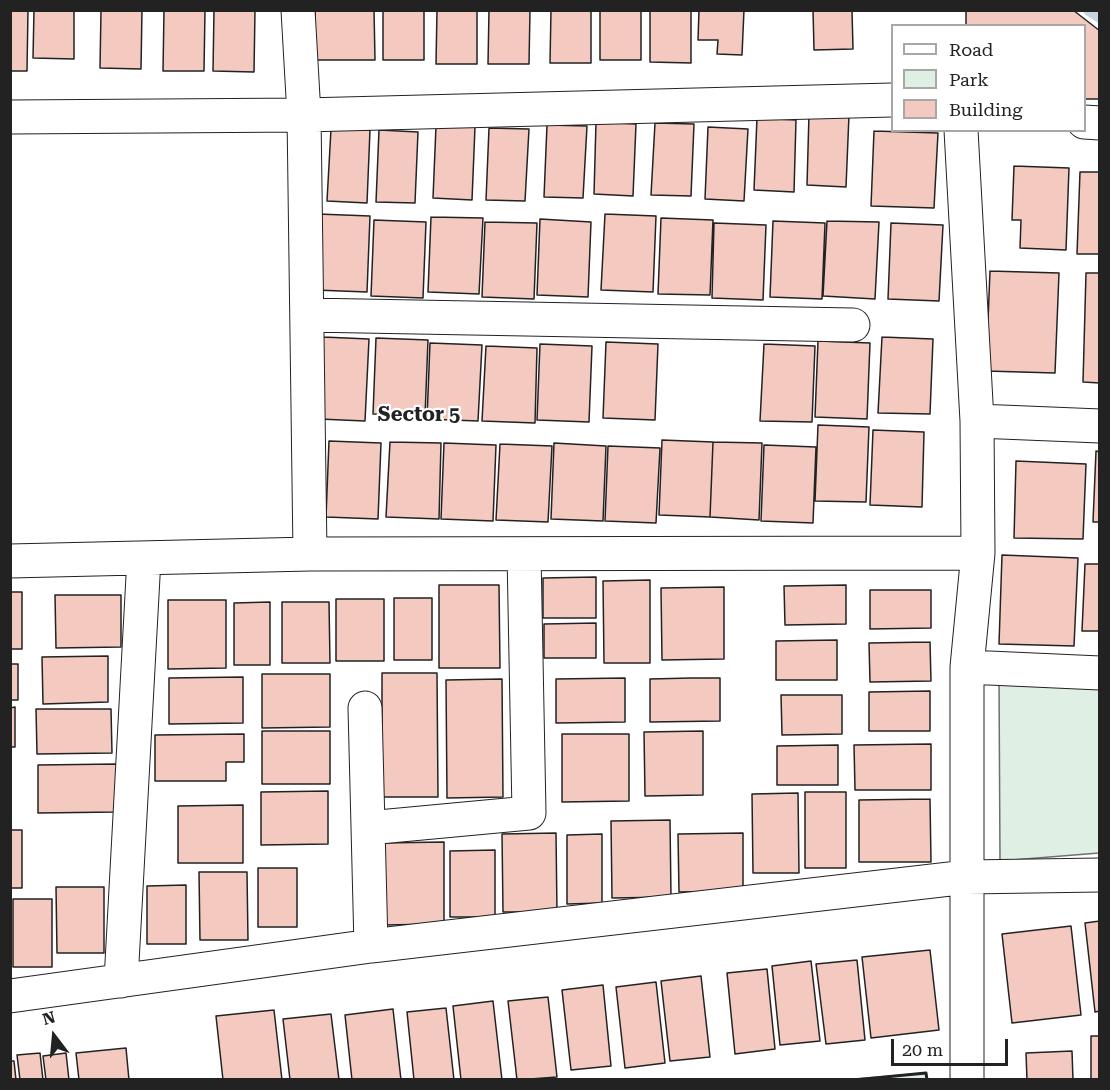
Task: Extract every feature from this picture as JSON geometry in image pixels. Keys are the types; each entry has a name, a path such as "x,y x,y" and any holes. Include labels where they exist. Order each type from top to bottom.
{"street":[{"path":"298,10 304,115 310,554"},
{"path":"10,117 304,115 891,100"},
{"path":"961,132 977,421 978,553 967,667 967,1080"},
{"path":"307,315 853,325"},
{"path":"977,421 1100,426"},
{"path":"10,561 310,554 978,553"},
{"path":"368,828 529,813 524,554"},
{"path":"121,981 144,558"},
{"path":"967,667 1100,673"},
{"path":"364,708 371,946"},
{"path":"10,996 371,946 967,877 1100,875"}],"green space":[{"path":"999,680 1099,685 1099,853 1000,861"},
{"path":"926,1073 927,1079 854,1079"}],"building":[{"path":"10,10 28,10 27,71 10,71"},
{"path":"34,10 74,10 74,59 33,58"},
{"path":"101,10 142,10 141,69 100,68"},
{"path":"164,10 205,10 204,71 163,71"},
{"path":"214,10 255,10 254,72 213,71"},
{"path":"315,10 374,10 375,60 315,60"},
{"path":"383,10 424,10 424,60 383,60"},
{"path":"437,10 477,10 477,64 436,64"},
{"path":"489,10 530,10 529,64 488,64"},
{"path":"551,10 591,10 591,63 550,63"},
{"path":"600,10 641,10 641,60 600,60"},
{"path":"650,10 691,10 691,63 650,62"},
{"path":"699,10 744,10 742,55 717,54 718,40 698,40"},
{"path":"813,10 852,10 853,49 814,50"},
{"path":"966,10 1073,10 1100,31 1100,99 1086,99 1086,24 966,24"},
{"path":"809,114 849,115 846,187 807,185"},
{"path":"757,118 796,120 794,192 754,190"},
{"path":"596,122 636,124 633,196 594,194"},
{"path":"655,123 694,124 691,196 651,195"},
{"path":"547,125 587,126 583,198 544,197"},
{"path":"436,126 475,127 472,200 433,198"},
{"path":"708,127 748,129 744,201 705,199"},
{"path":"489,128 529,129 525,201 486,200"},
{"path":"331,129 370,130 367,203 327,201"},
{"path":"379,130 418,132 415,203 376,202"},
{"path":"874,131 938,133 934,208 871,206"},
{"path":"1014,166 1069,168 1066,250 1020,248 1021,220 1012,220"},
{"path":"1080,172 1100,172 1100,254 1077,254"},
{"path":"318,214 370,216 367,292 315,290"},
{"path":"605,214 656,216 653,292 601,290"},
{"path":"431,217 483,218 479,294 428,292"},
{"path":"661,218 713,220 710,295 658,294"},
{"path":"540,219 591,222 588,297 537,295"},
{"path":"374,220 426,222 423,298 371,296"},
{"path":"773,221 825,223 822,299 770,297"},
{"path":"827,221 879,222 875,299 823,296"},
{"path":"485,222 537,223 534,299 482,297"},
{"path":"714,223 766,225 763,300 712,298"},
{"path":"891,223 943,225 939,301 888,299"},
{"path":"990,271 1059,273 1055,373 986,371"},
{"path":"1086,273 1100,273 1100,383 1083,382"},
{"path":"323,337 369,339 365,421 319,419"},
{"path":"882,337 933,339 930,414 878,413"},
{"path":"376,338 428,340 425,416 373,414"},
{"path":"818,341 870,343 867,419 815,417"},
{"path":"606,342 658,344 655,420 603,418"},
{"path":"430,343 482,345 478,421 427,419"},
{"path":"540,344 592,346 589,422 537,420"},
{"path":"764,344 815,346 812,422 760,421"},
{"path":"486,346 537,348 535,423 482,421"},
{"path":"818,425 869,427 866,502 815,501"},
{"path":"873,430 924,432 922,507 870,505"},
{"path":"662,440 713,442 710,517 659,515"},
{"path":"329,441 381,443 378,519 326,517"},
{"path":"390,442 441,443 439,519 386,517"},
{"path":"713,442 762,443 759,520 710,517"},
{"path":"444,443 496,445 493,521 441,519"},
{"path":"554,443 606,446 603,521 551,519"},
{"path":"500,444 552,446 548,522 496,520"},
{"path":"764,445 816,447 813,523 761,521"},
{"path":"608,446 660,448 656,523 605,521"},
{"path":"1096,451 1100,452 1100,522 1093,522"},
{"path":"1016,461 1086,464 1083,539 1014,538"},
{"path":"1002,555 1078,558 1074,646 999,644"},
{"path":"1085,564 1100,564 1100,631 1082,631"},
{"path":"596,577 596,618 543,618 543,578"},
{"path":"650,580 650,663 604,663 603,581"},
{"path":"439,585 499,585 500,668 439,668"},
{"path":"846,585 846,624 785,625 784,586"},
{"path":"724,587 724,659 662,660 661,588"},
{"path":"870,590 931,590 931,628 870,629"},
{"path":"10,592 22,592 22,649 10,649"},
{"path":"55,595 121,595 121,647 56,648"},
{"path":"394,598 432,598 432,660 394,660"},
{"path":"336,599 384,599 384,661 336,661"},
{"path":"168,600 226,600 226,668 168,669"},
{"path":"270,602 270,665 234,665 234,603"},
{"path":"282,602 329,602 330,663 282,663"},
{"path":"596,623 596,658 544,658 544,624"},
{"path":"837,640 837,680 776,680 776,641"},
{"path":"930,642 931,681 870,682 869,643"},
{"path":"108,656 108,702 43,704 42,657"},
{"path":"10,664 18,664 18,700 10,700"},
{"path":"382,673 437,673 438,797 382,797"},
{"path":"262,674 330,674 330,727 262,728"},
{"path":"243,677 243,723 169,724 169,678"},
{"path":"625,678 625,722 556,723 556,679"},
{"path":"720,678 720,721 650,722 650,679"},
{"path":"502,679 503,797 447,798 446,680"},
{"path":"930,691 930,731 869,731 869,692"},
{"path":"781,695 842,695 842,734 782,735"},
{"path":"15,707 15,747 10,747 10,708"},
{"path":"36,709 111,709 112,753 37,754"},
{"path":"262,731 330,731 330,784 262,784"},
{"path":"703,731 703,795 645,796 644,732"},
{"path":"244,734 244,762 226,762 226,781 155,781 155,735"},
{"path":"562,734 629,734 629,801 562,802"},
{"path":"931,744 931,790 855,790 854,745"},
{"path":"838,745 838,785 777,785 777,746"},
{"path":"117,764 117,812 38,813 38,765"},
{"path":"328,791 328,844 261,845 261,792"},
{"path":"805,792 846,792 846,868 805,868"},
{"path":"798,793 799,873 753,873 752,794"},
{"path":"930,799 931,862 859,862 859,800"},
{"path":"243,805 243,863 178,863 178,806"},
{"path":"670,820 671,897 612,898 611,821"},
{"path":"10,830 22,830 22,888 10,888"},
{"path":"556,833 557,912 503,912 502,834"},
{"path":"743,833 743,891 679,892 678,834"},
{"path":"602,834 602,903 567,904 567,835"},
{"path":"444,842 444,924 383,925 382,843"},
{"path":"495,850 495,917 450,917 450,851"},
{"path":"258,868 297,868 297,927 258,927"},
{"path":"199,872 247,872 248,940 200,940"},
{"path":"186,885 186,944 147,944 147,886"},
{"path":"56,887 104,887 104,953 57,953"},
{"path":"13,899 52,899 52,967 13,967"},
{"path":"1100,921 1100,1011 1095,1012 1085,923"},
{"path":"1071,926 1081,1015 1012,1023 1002,934"},
{"path":"930,950 939,1030 871,1038 862,957"},
{"path":"857,960 865,1040 826,1044 816,964"},
{"path":"811,961 820,1041 780,1045 772,966"},
{"path":"767,969 775,1049 735,1054 727,973"},
{"path":"701,976 710,1057 670,1061 661,981"},
{"path":"656,982 665,1063 625,1068 616,987"},
{"path":"603,985 611,1066 571,1070 562,990"},
{"path":"548,997 557,1077 517,1080 508,1001"},
{"path":"493,1001 502,1080 461,1080 453,1006"},
{"path":"446,1008 454,1080 414,1080 407,1012"},
{"path":"393,1009 401,1080 352,1080 345,1015"},
{"path":"274,1010 282,1080 223,1080 216,1016"},
{"path":"331,1014 339,1080 290,1080 283,1019"},
{"path":"1091,1036 1100,1036 1100,1080 1091,1080"},
{"path":"126,1048 129,1080 79,1080 76,1053"},
{"path":"1072,1051 1073,1080 1027,1080 1026,1053"},
{"path":"40,1053 43,1080 20,1080 17,1055"},
{"path":"66,1053 69,1080 46,1080 43,1056"},
{"path":"10,1061 14,1061 16,1080 10,1080"}],"waterway":[{"path":"1089,10 1100,17"}],"wall":[{"path":"854,1080 926,1073 927,1080"}],"district":[{"name":"Sector 5","path":"419,415"}]}
